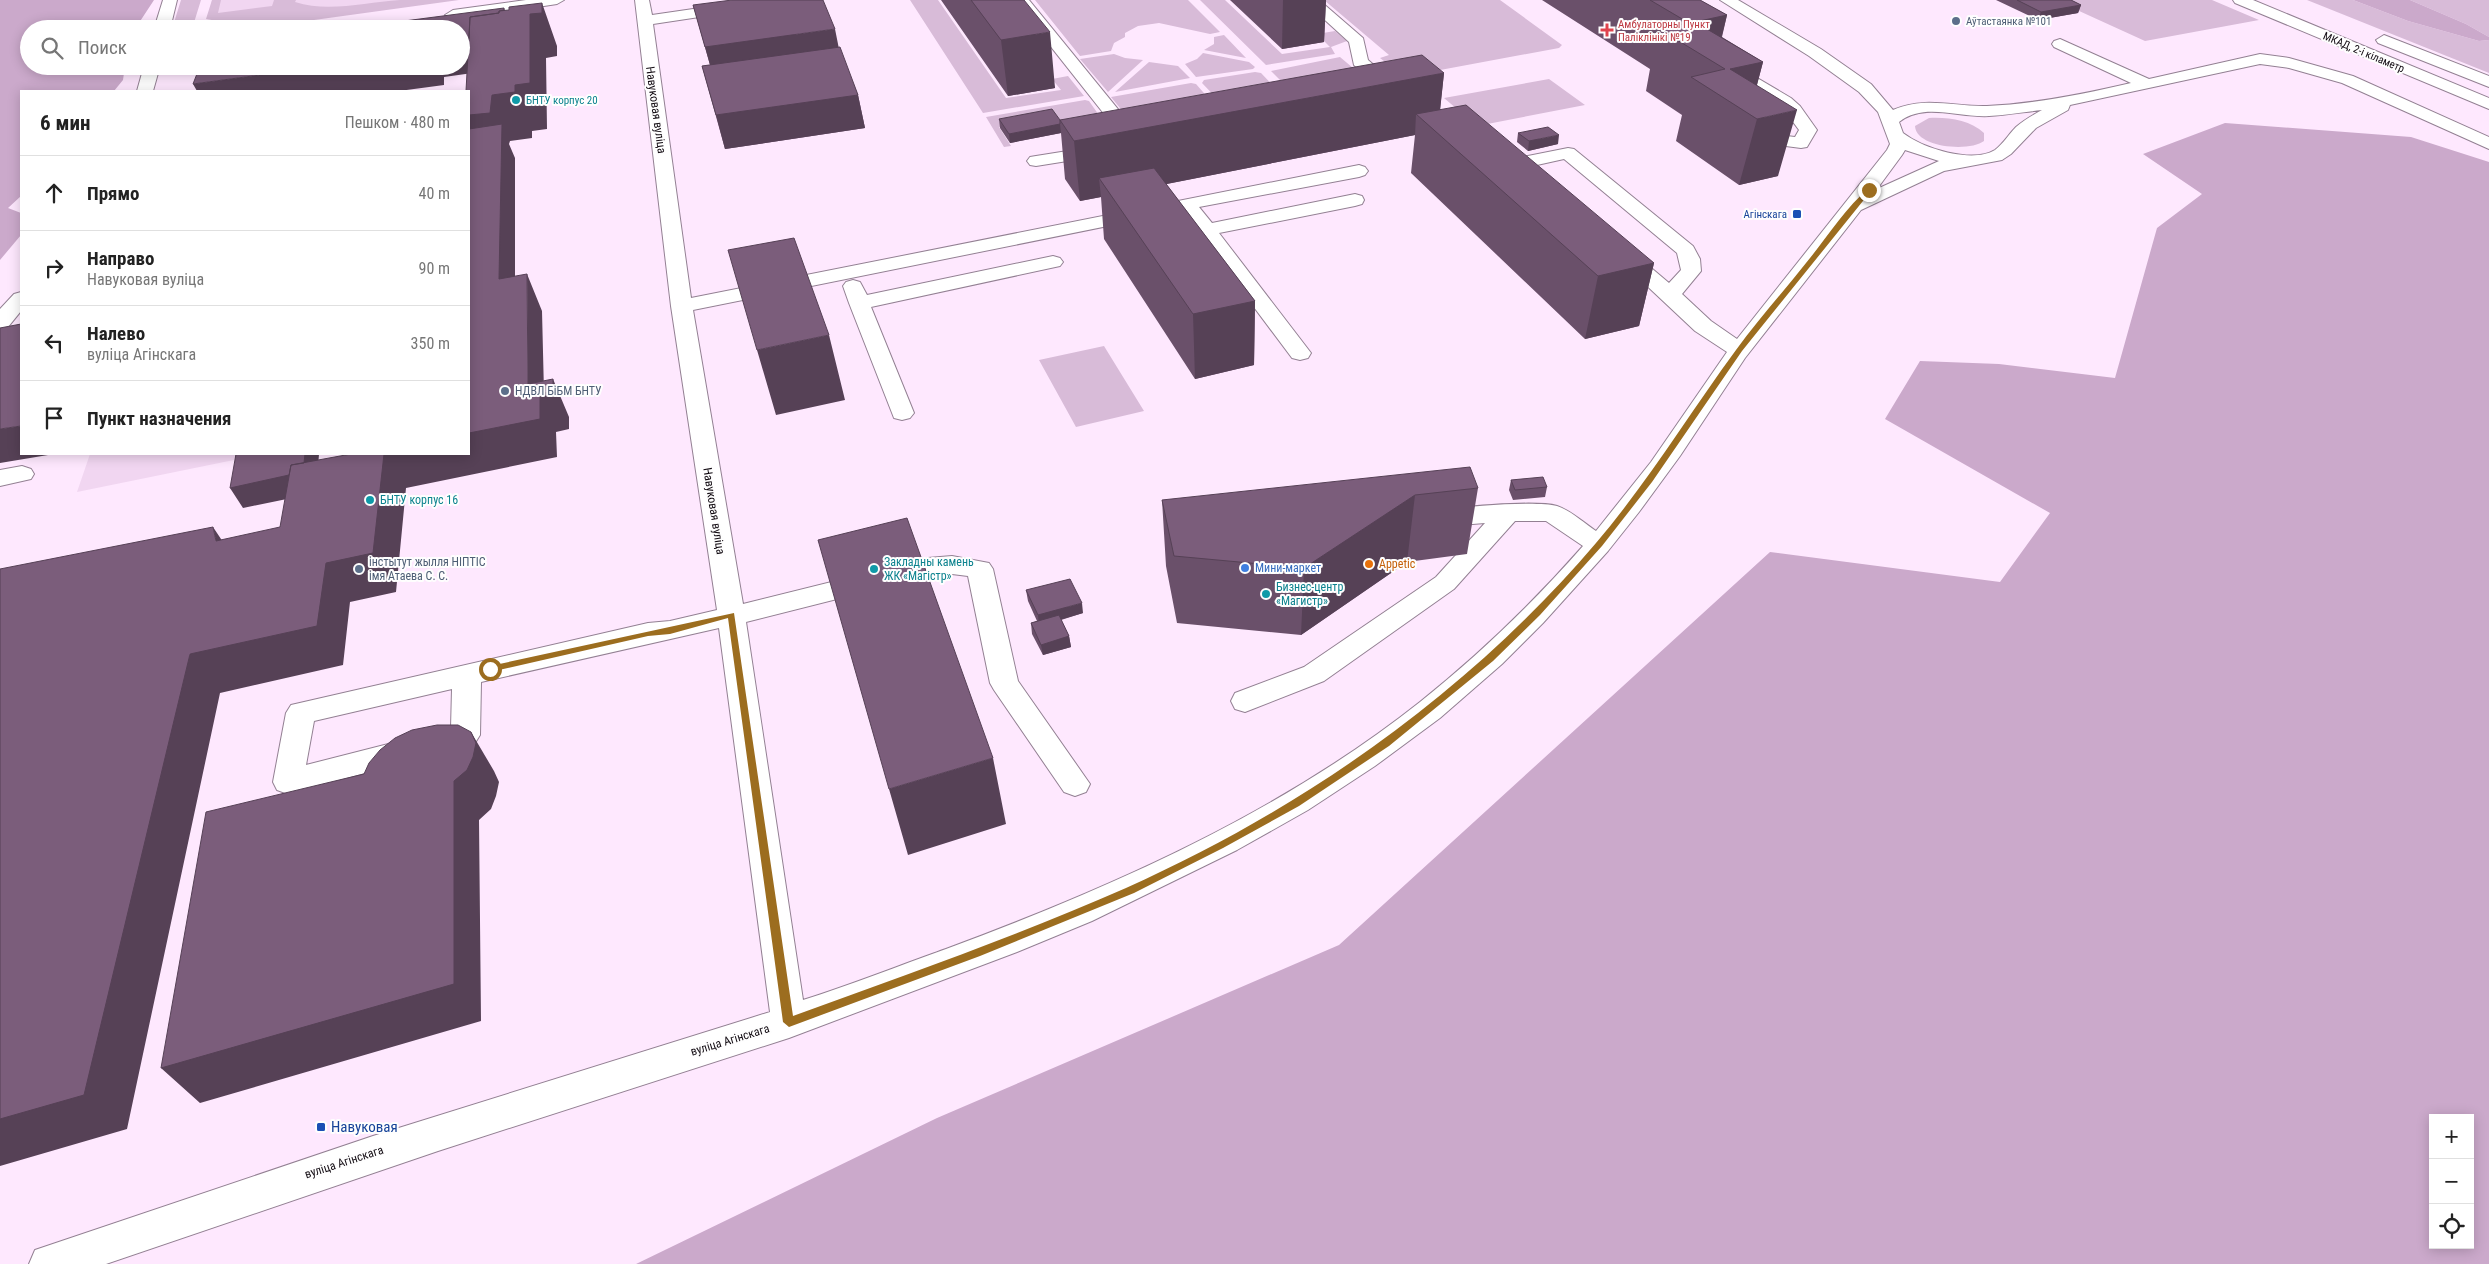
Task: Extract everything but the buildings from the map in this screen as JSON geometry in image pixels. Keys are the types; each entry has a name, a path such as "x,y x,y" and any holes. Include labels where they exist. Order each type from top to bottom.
{"main road":[{"path":"164,20 170,0"},
{"path":"441,17 557,0"},
{"path":"643,10 786,0"},
{"path":"1021,0 1142,143 1036,161"},
{"path":"1310,0 1357,41 1360,62 1395,94 1376,97"},
{"path":"1727,0 1836,66 1866,89 1894,129 1917,149 1942,156 1980,158"},
{"name":"МКАД, 2-і кіламетр","path":"2240,0 2489,104"},
{"name":"Навуковая вуліца","path":"643,10 682,306 731,615 789,1022"},
{"name":"МКАД, 2-і кіламетр","path":"2369,34 2489,82"},
{"path":"2060,44 2146,84"},
{"path":"1713,56 1785,102 1794,110 1808,130 1801,143 1777,140"},
{"path":"1894,129 1896,115 1913,109 2017,108 2146,84 2260,59 2288,61 2343,77 2489,144"},
{"path":"1836,66 1895,92 1958,110 2001,127 2008,135 2010,143"},
{"path":"145,90 149,75"},
{"name":"вуліца Агінскага","path":"1854,208 1938,167 2002,153 2007,150 2010,143 2040,118 2076,98"},
{"name":"вуліца Агінскага","path":"49,1264 329,1167 789,1022 977,953 1131,890 1220,845 1296,803 1386,744 1470,676 1538,613 1599,545 1650,480 1739,350 1854,208 1896,151 1899,144 1894,129"},
{"path":"1544,189 1514,164 1568,154 1686,250 1690,259 1691,271 1670,294"},
{"path":"682,306 1359,171"},
{"path":"1208,230 1355,200"},
{"path":"1187,204 1300,353"},
{"path":"1610,244 1670,294 1703,326 1739,350"},
{"path":"859,303 1052,262"},
{"path":"849,273 902,413"},
{"path":"0,322 20,299"},
{"path":"0,335 20,331"},
{"path":"1412,521 1508,513 1551,513 1599,545"},
{"path":"1245,701 1314,674 1445,583 1508,513"},
{"path":"467,675 466,735 288,782 301,713 467,675 648,634 670,631 928,567 952,565 980,569 1004,683 1075,784"}],"shaded area":[{"path":"0,0 154,0 141,20 20,20 20,75 124,75 123,80 115,90 20,90 20,197 8,208 20,213 20,236 0,260"},
{"path":"181,0 201,0 195,20 175,20"},
{"path":"212,0 430,0 288,20 228,20 208,16"},
{"path":"212,0 221,0 218,13 272,6 274,0 296,0 295,2 308,5 334,7 400,0 459,0 314,20 206,19"},
{"path":"910,0 938,0 1006,98 1061,90 1052,79 1068,76 1084,96 983,113"},
{"path":"1035,0 1188,0 1220,32 1210,34 1159,23 1138,26 1125,33 1125,37 1114,43 1111,51 1080,56"},
{"path":"1200,0 1225,0 1282,54 1330,47 1317,34 1335,31 1347,41 1331,47 1335,54 1266,65"},
{"path":"1324,0 1500,0 1562,45 1559,48 1408,76 1402,75 1380,58 1389,55"},
{"path":"2055,0 2212,0 2259,20 2145,41"},
{"path":"2307,0 2353,0 2408,21 2479,41 2489,40 2489,73"},
{"path":"2353,0 2410,0 2466,24 2489,37 2489,40 2479,41 2408,21"},
{"path":"2410,0 2489,0 2489,37 2466,24"},
{"path":"1224,35 1246,58 1204,50 1214,44 1214,37"},
{"path":"1203,53 1249,62 1255,67 1253,69 1196,77 1185,64 1197,59"},
{"path":"1114,54 1125,58 1143,60 1108,92 1080,59"},
{"path":"1340,57 1353,68 1294,94 1271,71"},
{"path":"1149,62 1178,66 1190,78 1115,92"},
{"path":"1255,72 1261,73 1283,96 1225,107 1202,83 1204,80"},
{"path":"1549,79 1585,105 1477,126 1444,98"},
{"path":"1191,83 1196,84 1217,108 1128,118 1111,97"},
{"path":"1085,100 1089,101 1108,128 1069,136 1055,117 999,127 1011,146 1004,147 986,117"},
{"path":"1929,118 1944,118 1965,122 1984,133 1984,141 1956,147 1945,146 1924,139 1918,133 1915,126"},
{"path":"2225,123 2411,137 2489,162 2489,1264 636,1264 937,1118 1339,945 1770,552 2000,582 2050,513 1885,419 1920,361 1999,364 2115,378 2157,228 2202,194 2143,154"},
{"path":"1104,346 1144,411 1076,427 1039,360"},
{"path":"90,455 258,455 77,492"}],"place":[{"name":"Аўтастаянка №101","path":"1956,21"},
{"name":"Амбулаторны Пункт Паліклінікі №19","path":"1607,30"},
{"name":"БНТУ корпус 20","path":"516,100"},
{"name":"Агінскага","path":"1797,214"},
{"name":"НДВЛ БіБМ БНТУ","path":"505,391"},
{"name":"БНТУ корпус 16","path":"370,500"},
{"name":"Appetic","path":"1369,564"},
{"name":"Мини-маркет","path":"1245,568"},
{"name":"інстытут жылля НІПТІС імя Атаева С. С.","path":"359,569"},
{"name":"Закладны камень ЖК «Магістр»","path":"874,569"},
{"name":"Бизнес-центр «Магистр»","path":"1266,594"},
{"name":"Навуковая","path":"321,1127"}],"route":[{"path":"490,669 648,634 670,631 731,615 789,1022 977,953 1131,890 1220,845 1296,803 1334,780 1386,744 1490,659 1538,613 1599,545 1650,480 1739,350 1869,190"}]}
